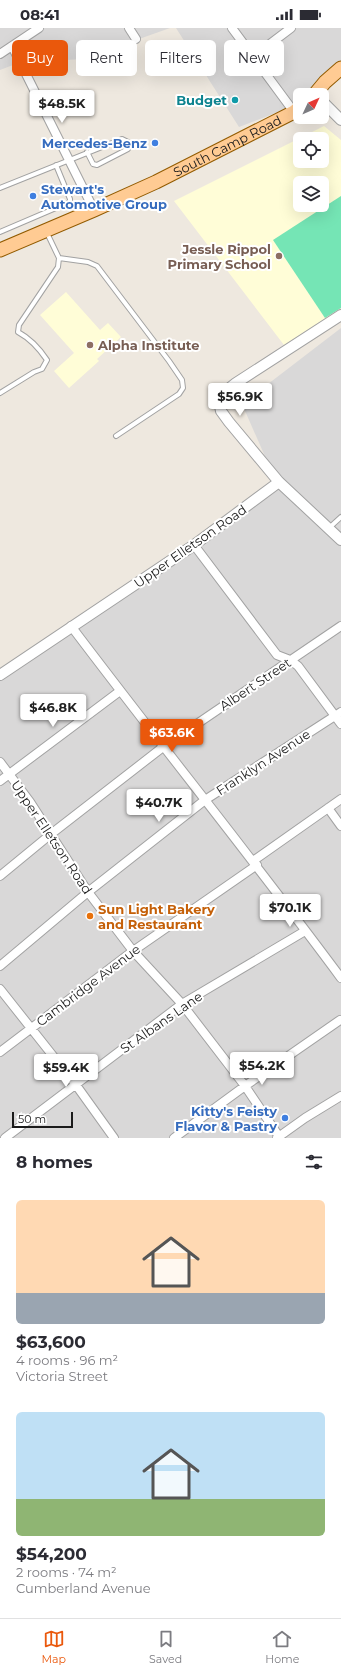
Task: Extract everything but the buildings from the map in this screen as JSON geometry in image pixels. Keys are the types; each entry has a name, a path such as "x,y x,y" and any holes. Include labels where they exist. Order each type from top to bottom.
{"main road":[{"path":"322,88 325,82 341,68"},
{"path":"327,88 341,77"},
{"name":"South Camp Road","path":"0,250 156,182 293,111"}],"street":[{"path":"21,40 39,28"},
{"path":"129,28 136,39"},
{"path":"232,28 241,40"},
{"path":"275,40 291,28"},
{"path":"0,54 12,46"},
{"path":"27,76 94,210"},
{"path":"270,76 293,104"},
{"path":"329,108 341,120"},
{"path":"341,315 236,384 226,391 219,400 221,411 229,422 279,482 341,540"},
{"name":"Upper Elletson Road","path":"2,671 194,545 279,482"},
{"path":"194,545 277,655 290,660 298,666 338,714 341,724"},
{"path":"71,626 163,747 255,863 341,978"},
{"name":"Albert Street","path":"0,876 51,834 163,747 341,626"},
{"path":"0,781 120,691"},
{"name":"Franklyn Avenue","path":"0,966 88,892 205,800 338,714"},
{"name":"Upper Elletson Road","path":"0,762 51,834 88,892 133,951 182,1004 245,1086 279,1138"},
{"name":"Cambridge Avenue","path":"0,1052 133,951 341,799"},
{"path":"328,808 341,826"},
{"name":"St Albans Lane","path":"5,1138 182,1004 305,931"},
{"path":"333,968 341,962"},
{"path":"0,989 76,1084 114,1138"},
{"path":"174,1138 245,1086 340,1020"},
{"path":"279,1138 305,1118 341,1096"}],"lane":[{"path":"0,188 87,152 122,139 128,142 128,149 124,152 97,165 93,164 87,152"},
{"path":"0,232 70,202 56,165"},
{"path":"0,393 34,372 42,369 47,360 40,349 28,337 18,332 19,325 58,267 59,258 46,230"},
{"path":"59,258 88,262 100,269 182,380 183,388 179,394 116,436"},
{"path":"329,529 341,517"}],"shaded area":[{"path":"0,28 170,28 136,40 76,40 76,59 68,60 68,40 12,40 12,65 0,70"},
{"path":"176,28 341,28 341,65 313,88 293,88 293,104 286,109 239,127 207,76 216,76 216,40 184,40"},
{"name":"Jessle Rippol Primary School","path":"324,126 341,140 341,308 284,345 174,201 293,142 293,168 329,168 329,132 312,132"},
{"name":"Alpha Institute","path":"66,292 100,330 108,323 121,337 97,359 99,361 69,388 54,371 74,353 40,315"},
{"path":"341,328 341,1138 0,1138 0,680 278,486 242,404"}],"green space":[{"path":"341,196 341,308 325,318 273,240 316,212 329,212 329,204"}],"place":[{"name":"Budget","path":"235,100"},
{"name":"Mercedes-Benz","path":"155,143"},
{"name":"Stewart's Automotive Group","path":"33,196"},
{"name":"Jessle Rippol Primary School","path":"279,256"},
{"name":"Alpha Institute","path":"90,345"},
{"name":"Sun Light Bakery and Restaurant","path":"90,916"},
{"name":"Kitty's Feisty Flavor & Pastry","path":"285,1118"}]}
